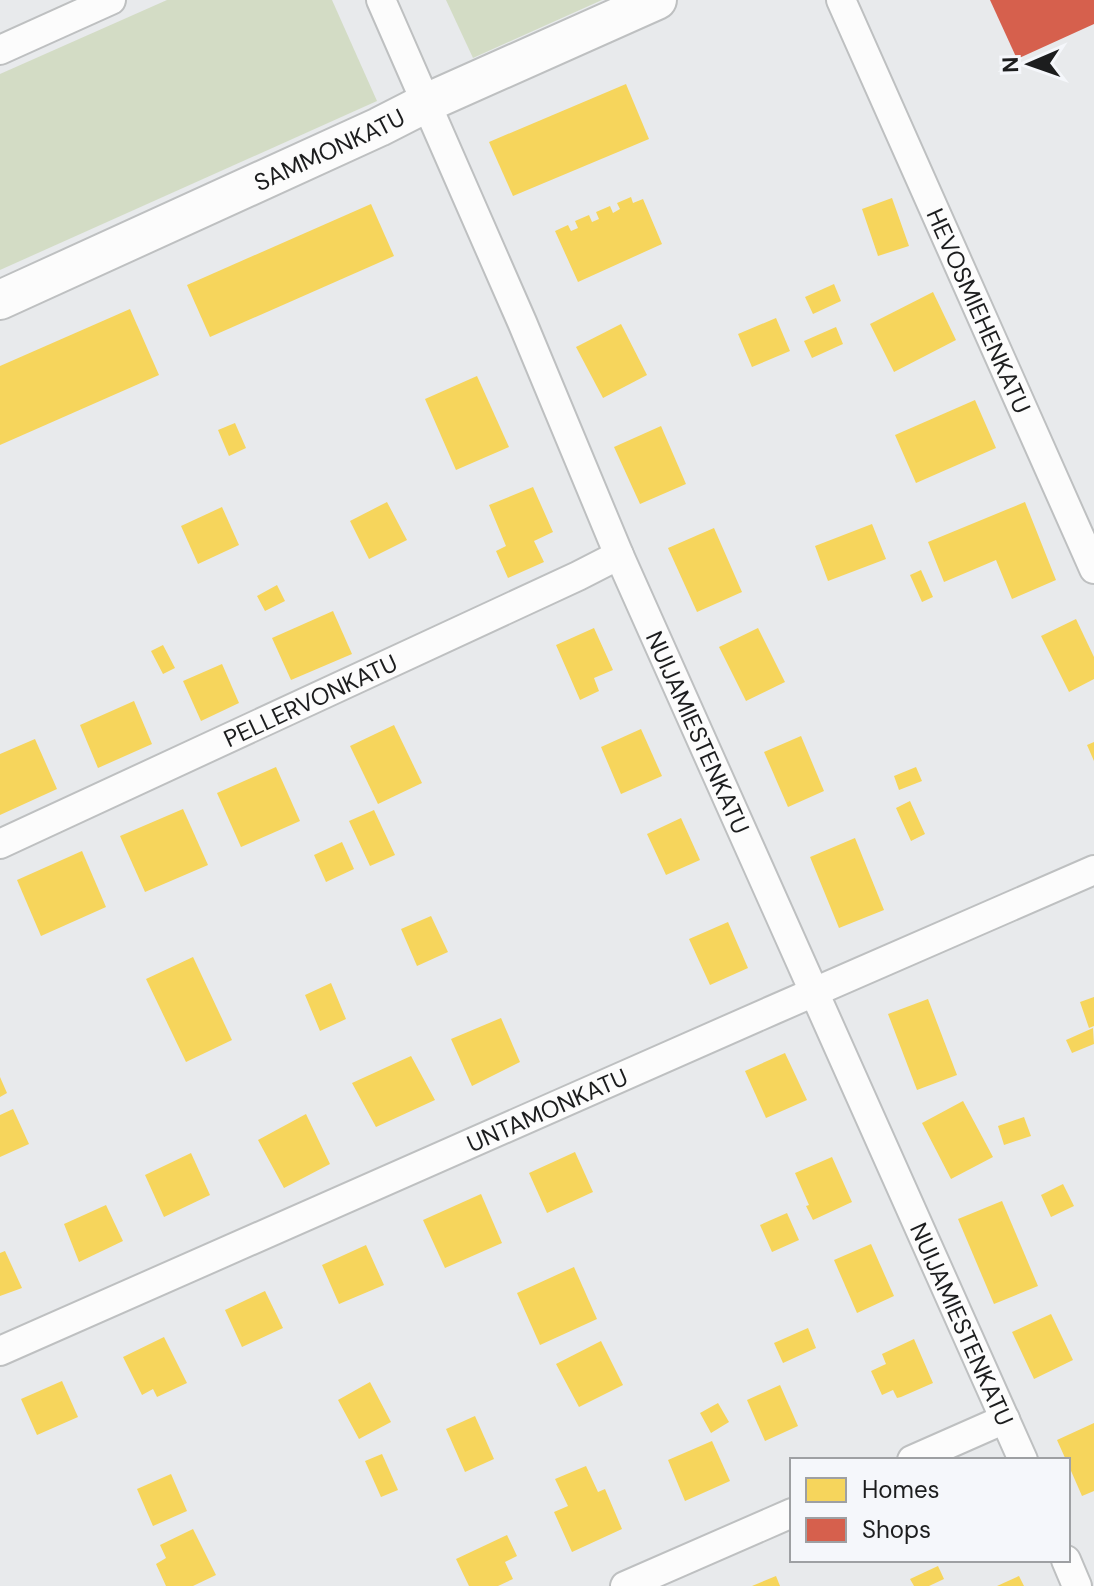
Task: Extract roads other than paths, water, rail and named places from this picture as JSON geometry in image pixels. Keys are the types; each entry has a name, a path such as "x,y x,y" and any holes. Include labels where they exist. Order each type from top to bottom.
{"street":[{"path":"0,50 111,0"},
{"name":"NUIJAMIESTENKATU","path":"381,0 522,322 619,555 1022,1458"},
{"name":"SAMMONKATU","path":"0,300 657,0"},
{"name":"HEVOSMIEHENKATU","path":"841,0 1094,569"},
{"name":"PELLERVONKATU","path":"0,844 619,555"},
{"name":"UNTAMONKATU","path":"0,1351 1094,870"},
{"path":"917,1458 1005,1419"},
{"path":"625,1586 790,1514"},
{"path":"1067,1562 1077,1586"}]}
